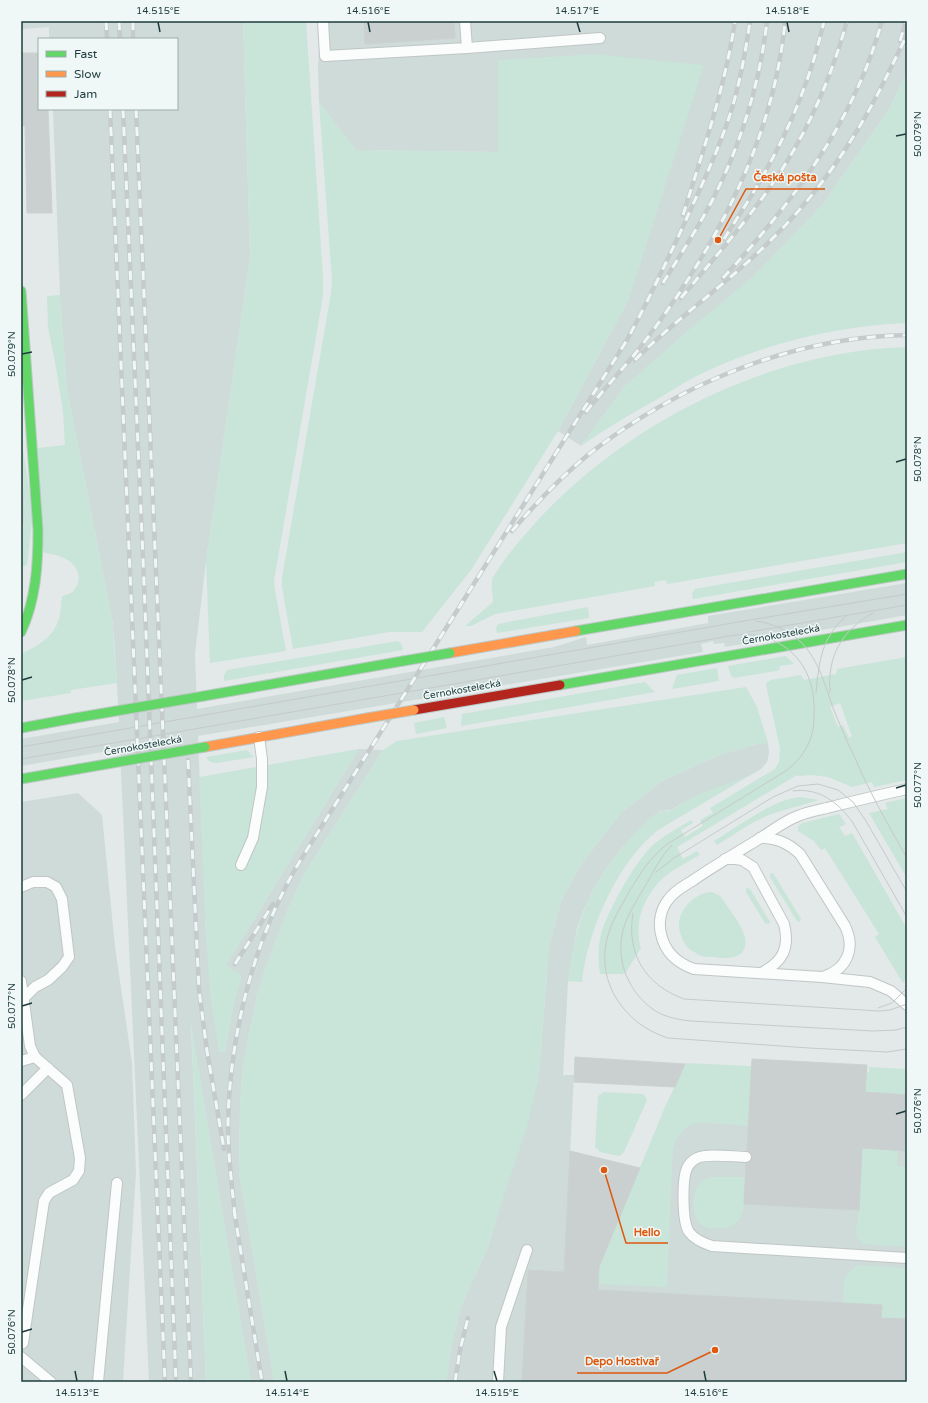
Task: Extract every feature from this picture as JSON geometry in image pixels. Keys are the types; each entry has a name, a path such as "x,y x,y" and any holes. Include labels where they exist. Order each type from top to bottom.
{"main road":[{"path":"21,291 38,530 38,552 35,580 32,599 23,629"},
{"path":"21,728 907,574"},
{"name":"Černokostelecká","path":"21,779 907,625"}],"lane":[{"path":"323,21 325,56 467,48 600,38"},
{"path":"465,21 467,48"},
{"path":"21,611 23,629"},
{"path":"242,865 253,838 262,787 262,759 259,737"},
{"path":"907,789 799,815 788,820 722,860 676,892 668,899 663,908 660,919 662,941 667,951 675,959 694,969 822,977 870,982 891,991 907,1004"},
{"path":"760,838 772,838 783,842 800,854 849,934 850,951 846,959 836,971 822,977"},
{"path":"722,860 736,858 753,867 784,924 787,934 783,955 777,963 761,973"},
{"path":"21,887 33,882 47,882 56,887 62,899 69,957 62,967 48,980 35,987 24,998"},
{"path":"21,981 30,1046 35,1057 67,1085 80,1158 79,1171 73,1180 49,1193 44,1201 23,1343 21,1344"},
{"path":"21,1061 35,1057"},
{"path":"21,1095 48,1068"},
{"path":"746,1157 704,1156 691,1162 687,1168 685,1174 683,1212 685,1222 688,1231 702,1242 712,1246 907,1258"},
{"path":"98,1382 117,1183"},
{"path":"498,1382 501,1327 527,1250"},
{"path":"21,1357 51,1382"}],"shaded area":[{"path":"21,21 243,21 250,257 206,561 195,654 197,709 554,647 586,637 587,645 708,623 708,616 907,583 907,615 725,647 724,643 714,644 713,641 701,644 703,652 198,736 206,936 219,1051 225,1052 233,1008 226,965 359,749 383,750 304,874 288,909 258,991 243,1063 240,1105 239,1172 274,1382 251,1382 191,1025 206,1382 149,1382 120,749 21,766 21,739 119,722 112,618 67,389 60,295 53,110 178,110 178,38 49,38 49,27 21,29"},
{"path":"320,21 907,21 907,71 890,108 823,204 755,275 624,387 581,446 558,431 629,299 499,152 356,150 319,102 318,70"},
{"path":"21,437 25,515 21,546"},
{"path":"768,743 769,753 767,762 761,769 749,776 692,798 671,810 660,811 645,823 621,849 605,870 584,909 577,928 568,982 563,1075 574,1075 564,1272 598,1274 696,1088 907,1095 907,1382 446,1382 452,1343 461,1307 488,1247 539,1076 549,948 561,901 582,863 620,814 662,781 722,754 758,744"},
{"path":"78,793 102,815 115,947 132,1063 136,1172 123,1382 21,1382 21,802"}],"green space":[{"path":"243,21 306,21 323,296 274,581 286,651 210,663 206,561 250,257"},
{"path":"594,54 704,65 629,299 558,431 471,570 422,632 389,632 293,649 282,587 282,578 332,280 319,102 356,150 498,152 498,60"},
{"path":"907,71 907,323 856,328 805,337 731,361 687,381 617,422 581,446 624,387 686,332 755,275 823,204 890,108"},
{"path":"60,295 67,389 112,618 117,683 71,690 71,693 21,701 21,654 37,645 51,634 59,618 62,596 69,594 74,590 79,580 76,568 72,563 60,556 42,552 38,448 65,445 63,412 48,327 47,296"},
{"path":"907,347 907,543 667,584 666,580 654,582 655,586 495,614 471,626 465,626 493,602 492,579 513,549 537,521 574,485 614,452 658,423 705,398 754,377 804,362 856,352"},
{"path":"21,437 33,513 27,565 21,567 21,546 25,515"},
{"path":"907,552 907,562 693,599 692,594 695,589"},
{"path":"588,607 589,618 497,633 496,628 498,624"},
{"path":"398,641 402,645 403,650 224,681 224,675 227,670"},
{"path":"786,656 794,664 780,666 779,670 776,671 734,678 731,676 728,666"},
{"path":"907,657 907,780 874,787 872,782 852,787 828,777 797,775 677,847 683,859 697,851 700,855 663,878 650,893 639,920 638,929 641,948 626,972 623,974 600,974 599,949 604,924 623,887 646,852 662,838 691,820 693,823 681,830 685,837 703,826 700,820 713,813 710,808 775,769 779,762 780,748 766,685 767,682 801,675 804,680 836,674 837,669","holes":["840,703 852,736 849,738 843,725 838,727 830,707"]},
{"path":"717,668 719,681 672,689 677,675"},
{"path":"645,682 655,692 461,726 462,714"},
{"path":"746,687 757,707 768,743 758,744 722,754 662,781 620,814 582,863 561,901 549,948 539,1076 527,1127 488,1247 461,1307 452,1343 446,1382 274,1382 239,1172 240,1105 243,1063 258,991 288,909 304,874 383,750 397,741"},
{"path":"444,717 447,728 416,734 414,723"},
{"path":"359,749 226,965 242,975 233,1008 225,1052 219,1051 211,1003 206,936 199,777"},
{"path":"247,750 254,757 217,763 210,762 206,757"},
{"path":"749,776 658,830 643,844 617,879 606,899 590,942 582,982 568,981 575,940 586,905 604,872 630,839 647,821 659,812 670,811 689,799"},
{"path":"800,797 819,800 771,814 752,823 717,845 714,841 767,808 789,799"},
{"path":"907,798 907,878 869,813 888,809 885,803"},
{"path":"839,814 846,824 839,827 845,836 852,833 907,929 907,977 903,983 875,937 879,934 825,848 821,850 814,841 798,831 798,827 802,823"},
{"path":"773,873 801,919 800,922 797,921 770,877 770,874"},
{"path":"746,888 750,889 770,922 769,924 765,923 746,892"},
{"path":"712,892 720,896 724,901 744,934 745,945 743,951 731,958 706,957 700,955 688,947 681,935 679,920 684,909 696,897 704,893"},
{"path":"191,1019 196,1053 251,1382 206,1382"},
{"path":"686,1063 869,1072 869,1067 907,1069 907,1095 750,1091 748,1126 702,1123 688,1126 680,1134 673,1148 667,1287 598,1284 599,1267 665,1107"},
{"path":"604,1092 643,1094 647,1100 624,1152 620,1156 600,1152 595,1147 598,1096"},
{"path":"862,1148 898,1150 897,1166 907,1166 907,1247 863,1244 857,1238 856,1229 859,1210"},
{"path":"745,1177 743,1213 734,1225 729,1227 705,1227 697,1220 693,1208 696,1188 707,1178"},
{"path":"858,1265 907,1268 907,1319 881,1318 882,1305 843,1303 844,1281 849,1273"}],"building":[{"path":"364,21 454,21 455,38 365,44"},
{"path":"21,53 38,53 38,110 48,110 52,213 27,213 25,125 23,126"},
{"path":"575,1057 685,1064 675,1087 574,1082"},
{"path":"752,1059 867,1065 865,1092 907,1095 907,1151 862,1148 859,1210 744,1204 746,1163 752,1158 752,1154 747,1151"},
{"path":"570,1151 640,1168 599,1267 598,1290 882,1305 881,1318 907,1319 907,1382 522,1382 528,1270 564,1272"}],"tram line":[{"path":"21,747 907,594"},
{"path":"749,632 907,605"},
{"path":"830,692 831,667 839,645 853,627 873,613"},
{"path":"816,693 818,671 826,642 831,633 846,616"},
{"path":"756,621 786,631 802,643 808,650 821,674 833,708 861,771 907,858"},
{"path":"21,759 728,636 757,635 764,637 777,642 787,649 796,657 809,677 814,702 814,724 809,742 801,756 787,770 669,843 662,848 646,865 616,915 607,939 605,956 606,972 610,987 627,1013 653,1032 668,1038 887,1052 907,1049"},
{"path":"656,872 674,858 773,797 798,786 818,784 838,790 853,802 866,821 907,892"},
{"path":"793,791 802,790 820,794 828,798 841,809 853,823 907,917"},
{"path":"672,845 660,860 634,905 628,916 622,935 621,947 624,970 635,991 651,1008 668,1017 691,1021 873,1031 896,1030 907,1027"},
{"path":"633,913 633,942 636,955 642,966 649,977 659,986 684,999 879,1011 890,1010 907,1004"},
{"path":"878,1008 892,1003 907,988"}],"railway":[{"path":"106,21 107,38"},
{"path":"119,21 120,38"},
{"path":"133,21 133,38"},
{"path":"683,215 706,143 719,95 731,46 735,21"},
{"path":"235,1216 229,1160 228,1125 229,1093 233,1060 238,1027 255,963 278,902 309,847 627,340 679,235 723,134 733,105 745,52 750,21"},
{"path":"663,283 713,199 741,135 760,67 767,21"},
{"path":"586,412 639,349 666,313 691,275 735,195 753,153 768,110 779,66 785,21"},
{"path":"724,239 774,156 792,119 807,80 824,21"},
{"path":"681,298 756,206 779,174 801,138 827,81 847,21"},
{"path":"723,278 749,249 797,190 838,127 870,58 882,21"},
{"path":"900,41 906,21"},
{"path":"635,360 669,328 740,269 787,224 810,197 832,169 861,124 907,35"},
{"path":"110,110 165,1382"},
{"path":"123,110 143,558 176,1382"},
{"path":"136,110 191,1382"},
{"path":"512,531 530,510 589,454 660,406 699,386 739,369 780,355 821,345 864,338 907,335"},
{"path":"188,760 199,990 207,1051 224,1149"},
{"path":"235,964 273,904"},
{"path":"234,1210 262,1382"},
{"path":"455,1382 460,1350 468,1318"}],"traffic: fast":[{"path":"21,291 38,530 33,595 21,632"},
{"path":"576,631 907,574"},
{"path":"560,685 907,625"},
{"path":"403,661 450,653"},
{"path":"204,696 403,661"},
{"path":"75,718 204,696"},
{"path":"21,728 75,718"},
{"path":"78,769 205,747"},
{"path":"21,779 78,769"}],"traffic: slow":[{"path":"450,653 576,631"},
{"path":"367,718 414,710"},
{"path":"205,747 367,718"}],"traffic: jam":[{"path":"414,710 560,685"}],"place":[{"name":"Česká pošta","path":"718,240"},
{"name":"Hello","path":"604,1170"},
{"name":"Depo Hostivař","path":"715,1350"}]}
